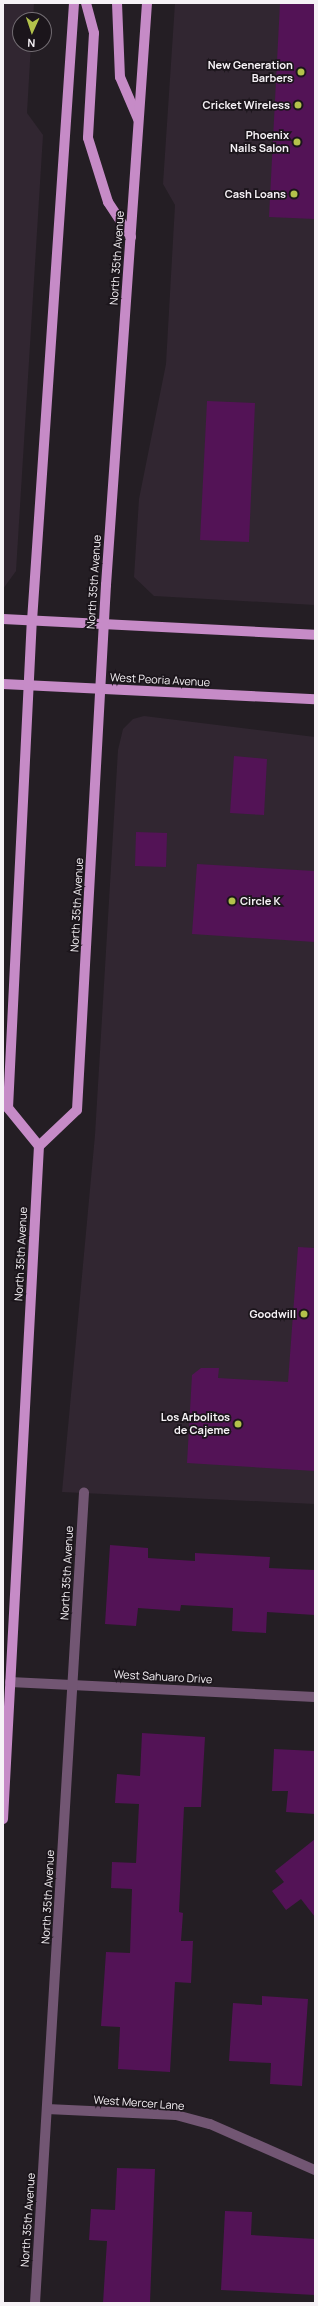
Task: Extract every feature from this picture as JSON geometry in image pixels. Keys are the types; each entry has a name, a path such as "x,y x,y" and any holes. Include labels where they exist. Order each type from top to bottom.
{"main road":[{"path":"39,1146 8,1108 28,685 74,3"},
{"path":"86,3 94,34 88,138 108,202 131,237"},
{"path":"117,3 120,77 139,121"},
{"name":"North 35th Avenue","path":"3,1819 39,1146 77,1110 99,689 147,3"},
{"path":"3,619 103,626 315,634"},
{"name":"West Peoria Avenue","path":"3,684 315,699"}],"street":[{"name":"North 35th Avenue","path":"35,2303 84,1492"},
{"name":"West Sahuaro Drive","path":"10,1682 315,1697"},
{"name":"West Mercer Lane","path":"47,2109 176,2115 210,2124 315,2170"}],"shaded area":[{"path":"3,3 34,3 33,12 12,12 12,52 31,52 27,113 43,135 16,571 3,589"},
{"path":"175,3 315,3 315,605 154,596 134,577 139,499 166,364 175,205 163,184"},
{"path":"144,716 315,737 315,1504 62,1492 95,1135 118,750 123,729 133,719"}],"building":[{"path":"280,3 315,3 315,219 269,217"},
{"path":"207,401 255,403 249,542 200,540"},
{"path":"234,756 267,759 264,815 230,813"},
{"path":"136,832 167,833 166,867 135,866"},
{"name":"Circle K","path":"197,864 315,871 315,942 192,934"},
{"name":"Los Arbolitos de Cajeme","path":"298,1247 315,1248 315,1471 187,1463 192,1375 201,1368 219,1368 218,1378 288,1382"},
{"path":"110,1545 148,1548 148,1558 195,1561 195,1553 270,1557 269,1568 315,1570 315,1615 267,1612 266,1633 232,1631 233,1608 181,1605 180,1611 138,1608 136,1626 105,1624"},
{"path":"142,1733 205,1737 201,1807 184,1807 179,1912 183,1913 181,1941 193,1941 191,1983 175,1982 170,2072 118,2069 120,2027 101,2026 106,1952 130,1953 132,1889 111,1888 112,1862 136,1863 139,1804 115,1803 117,1774 140,1776"},
{"path":"274,1749 315,1751 315,1814 286,1812 288,1791 272,1791"},
{"path":"315,1839 315,1917 301,1899 286,1910 272,1891 284,1882 275,1871"},
{"path":"262,1996 308,1999 302,2086 270,2084 271,2063 229,2061 233,2003 262,2005"},
{"path":"117,2168 155,2169 150,2303 103,2303 107,2241 89,2240 91,2209 115,2210"},
{"path":"225,2211 252,2212 251,2235 315,2239 315,2295 221,2290"}],"place":[{"name":"New Generation Barbers","path":"301,72"},
{"name":"Cricket Wireless","path":"298,105"},
{"name":"Phoenix Nails Salon","path":"297,142"},
{"name":"Cash Loans","path":"294,194"},
{"name":"Circle K","path":"232,901"},
{"name":"Goodwill","path":"304,1314"},
{"name":"Los Arbolitos de Cajeme","path":"238,1424"}]}
